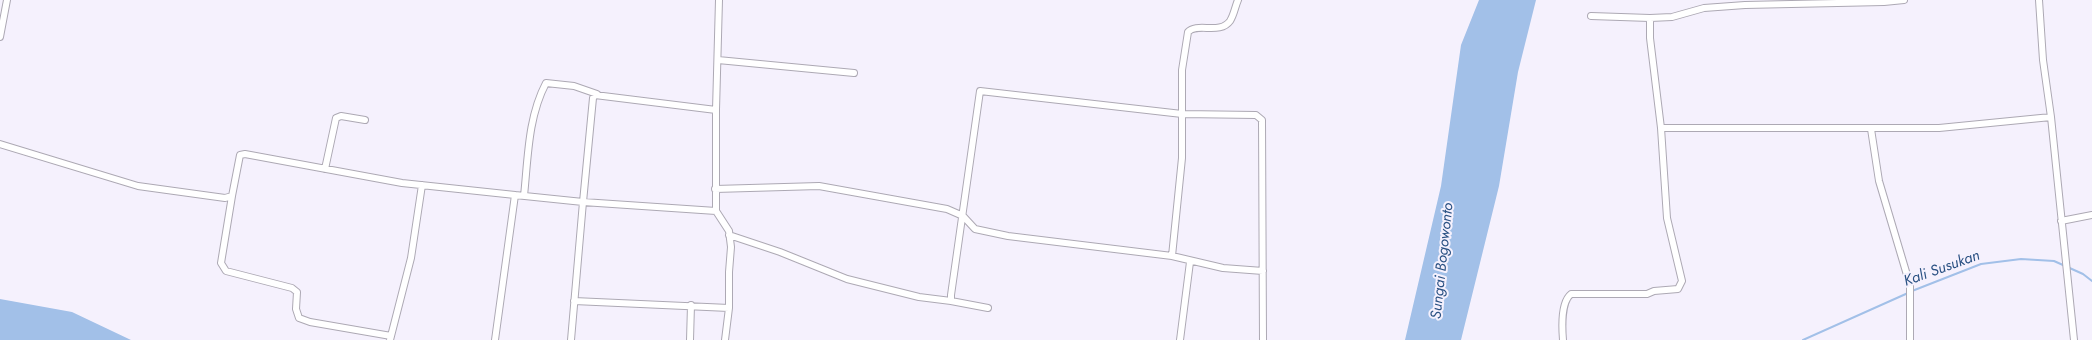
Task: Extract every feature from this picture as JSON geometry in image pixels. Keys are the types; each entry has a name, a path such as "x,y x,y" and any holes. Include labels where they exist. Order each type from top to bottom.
{"street":[{"path":"0,37 2,9 8,0"},
{"path":"719,0 716,110 716,211 729,235 732,247 729,272 729,308 725,340"},
{"path":"1172,256 1182,158 1182,70 1188,32 1192,29 1212,29 1225,25 1230,20 1238,0"},
{"path":"1591,16 1650,18 1672,17 1704,8 1745,5 1884,2 1904,0"},
{"path":"2039,0 2043,60 2051,117 2074,340"},
{"path":"1563,340 1562,331 1566,301 1571,294 1642,295 1654,291 1678,290 1682,281 1667,218 1661,128 1652,60 1650,18"},
{"path":"718,60 854,73"},
{"path":"524,196 532,119 538,97 546,83 574,86 597,94 716,110"},
{"path":"951,301 951,288 963,216 980,91 1182,114 1256,115 1261,118 1263,340"},
{"path":"571,340 593,98 597,94"},
{"path":"325,169 336,118 341,116 365,120"},
{"path":"1661,128 1939,128 2051,117"},
{"path":"1871,129 1879,181 1910,285 1910,340"},
{"path":"0,144 138,186 225,198 232,196"},
{"path":"422,185 411,258 390,338 310,322 299,318 296,309 297,292 292,288 226,271 221,263 240,155 243,154 422,185 583,202 716,211"},
{"path":"715,189 819,186 947,209 963,216 975,228 1008,236 1172,256 1190,262 1223,268 1263,271"},
{"path":"495,340 515,195"},
{"path":"2061,221 2092,215"},
{"path":"729,235 780,252 847,278 919,297 988,308"},
{"path":"1180,340 1190,262"},
{"path":"574,301 691,305 729,308"},
{"path":"690,340 691,305"}],"water":[{"name":"Sungai Bogowonto","path":"1479,0 1536,0 1518,72 1499,186 1461,340 1405,340 1441,186 1461,45"},
{"path":"0,299 72,312 131,340 0,340"}],"waterway":[{"name":"Kali Susukan","path":"1912,291 1981,264 2021,259 2054,261 2083,274 2092,281"},
{"name":"Kali Susukan","path":"1803,340 1908,293"}]}
